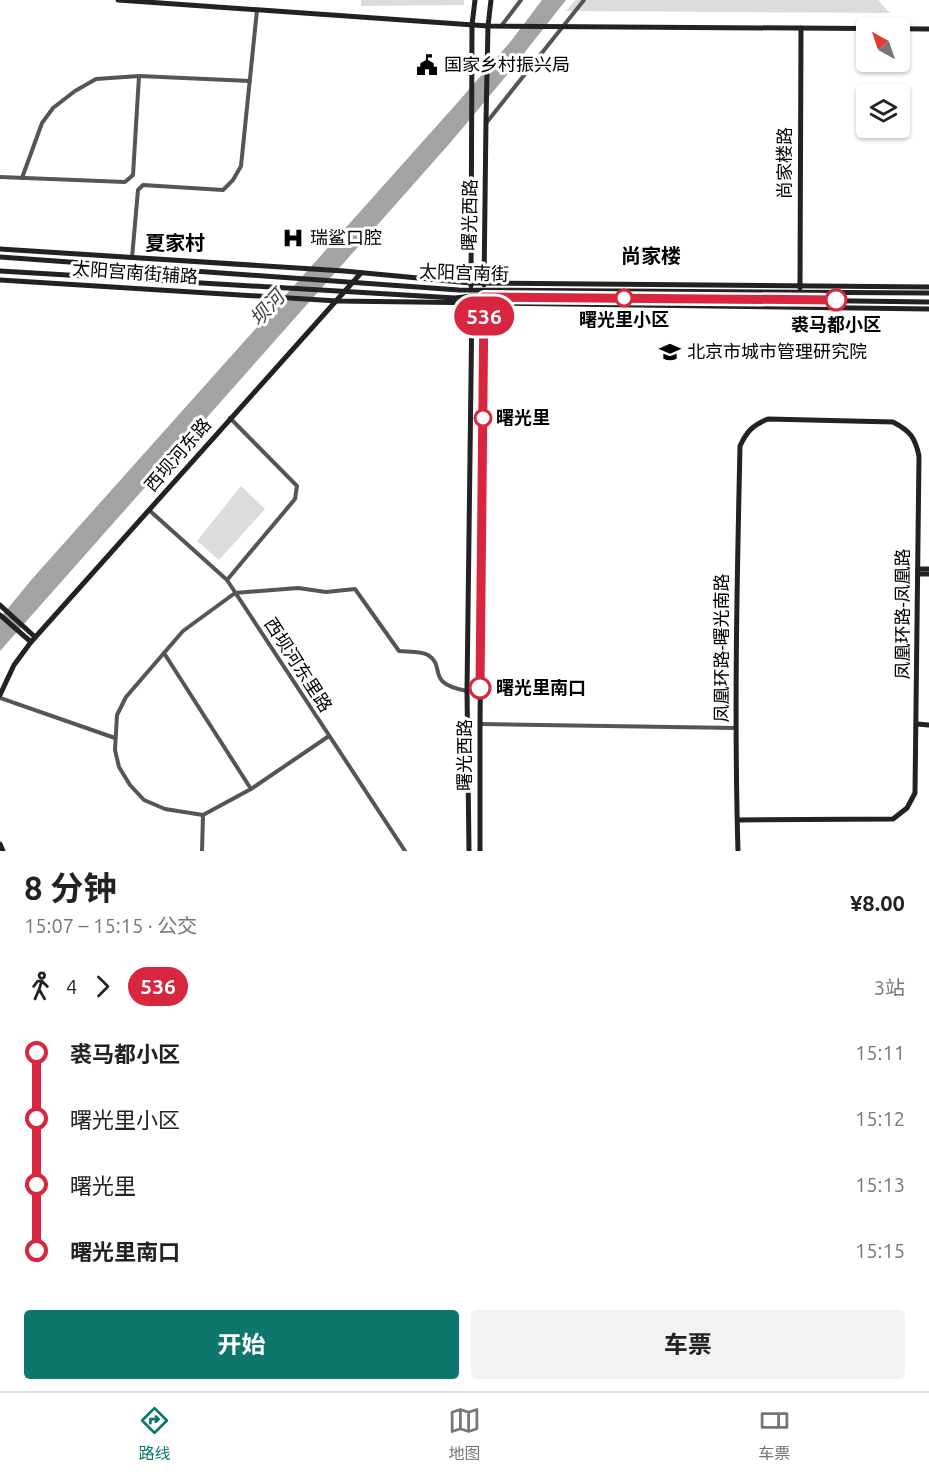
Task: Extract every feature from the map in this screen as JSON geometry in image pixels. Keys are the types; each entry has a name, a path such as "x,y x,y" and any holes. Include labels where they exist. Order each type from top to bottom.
{"street":[{"path":"118,0 488,26 929,29"},
{"path":"472,25 476,0"},
{"path":"488,26 491,0"},
{"path":"502,26 521,0"},
{"path":"486,121 584,0"},
{"path":"0,249 132,258 138,190 143,185 223,190 233,180 241,166 257,10"},
{"name":"曙光西路","path":"469,851 467,691 472,296 472,25"},
{"name":"曙光西路","path":"480,851 488,26"},
{"name":"尚家楼路","path":"799,292 801,28"},
{"path":"22,178 42,123 53,108 96,79 139,76 250,81"},
{"path":"0,177 125,182 133,176 139,76"},
{"name":"太阳宫南街","path":"0,257 333,280 472,296"},
{"name":"太阳宫南街","path":"132,258 339,270 471,282 484,293 929,309"},
{"name":"太阳宫南街","path":"0,271 455,298 484,293 929,293"},
{"name":"西坝河东路","path":"0,696 14,665 31,638 361,273"},
{"name":"太阳宫南街辅路","path":"0,280 314,299"},
{"name":"太阳宫南街","path":"314,299 337,301 472,296 484,293 799,292 929,286"},
{"name":"太阳宫南街","path":"799,292 929,302"},
{"path":"227,580 296,499 298,493 297,486 230,418"},
{"name":"凤凰环路-凤凰路","path":"737,820 893,819 907,808 915,793 917,724 919,456 916,442 906,429 893,422 768,419 756,424 747,432 740,446"},
{"name":"凤凰环路-曙光南路","path":"738,851 736,728 740,446"},
{"name":"西坝河东里路","path":"149,510 227,580 405,851"},
{"path":"918,571 929,569"},
{"path":"918,571 929,574"},
{"path":"329,736 251,789 203,815 165,809 144,800 130,785 119,767 115,750 117,715 126,697 183,631 235,593 298,588 326,592 355,589 399,651 425,654 434,660 438,677 444,684 450,688 467,691"},
{"path":"0,605 31,638"},
{"path":"0,615 31,638"},
{"path":"164,653 251,789"},
{"path":"0,696 115,738"},
{"path":"480,724 736,728"},
{"path":"917,724 929,725"},
{"path":"202,851 203,815"},
{"path":"0,844 3,851"}],"shaded area":[{"path":"361,0 464,0 464,5 361,6"},
{"path":"542,0 566,0 450,143 0,651 0,618 32,579 458,102 511,41"},
{"path":"575,0 878,0 890,13 566,11"},
{"path":"241,486 265,509 219,560 197,541"}],"bus line":[{"name":"536","path":"480,688 484,297 836,300"}],"place":[{"name":"国家乡村振兴局","path":"427,65"},
{"name":"瑞鲨口腔","path":"293,238"},
{"name":"曙光里小区","path":"624,298"},
{"name":"裘马都小区","path":"836,300"},
{"name":"北京市城市管理研究院","path":"670,352"},
{"name":"曙光里","path":"483,418"},
{"name":"曙光里南口","path":"480,688"}],"district":[{"name":"夏家村","path":"175,243"},
{"name":"尚家楼","path":"651,256"}],"water label":[{"name":"坝河","path":"267,308"}]}
